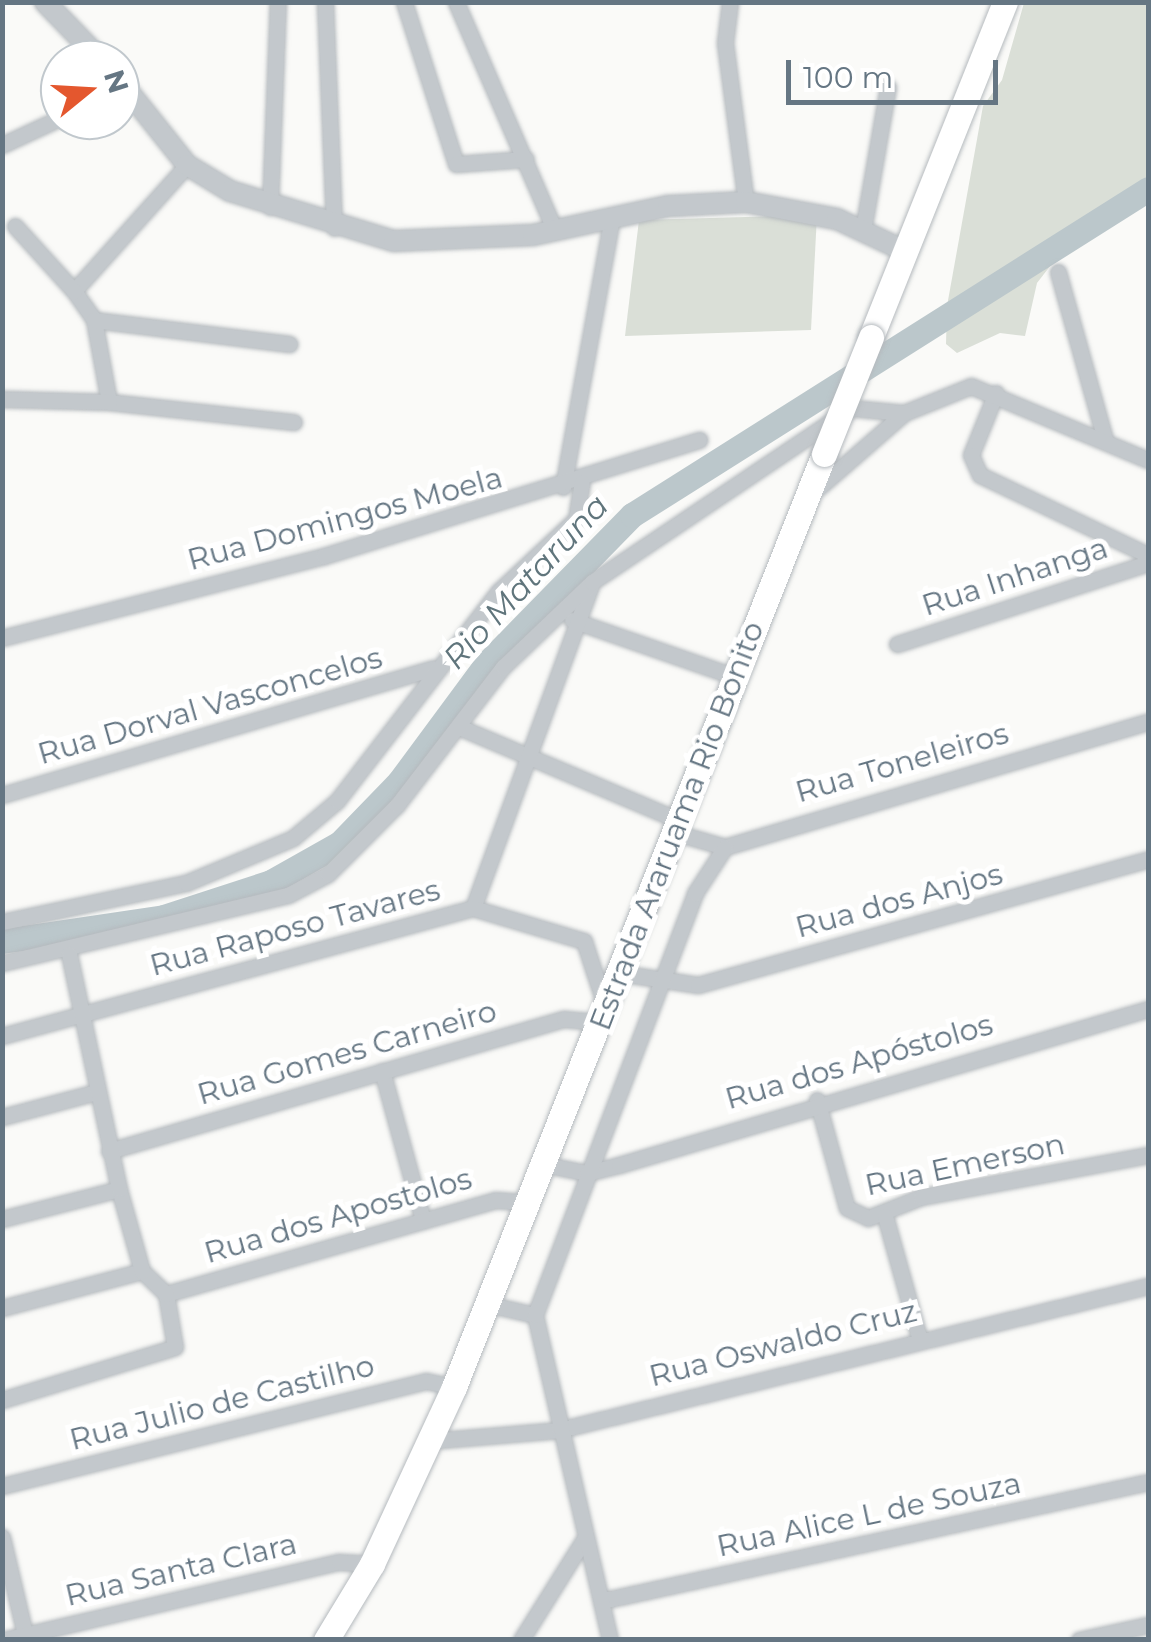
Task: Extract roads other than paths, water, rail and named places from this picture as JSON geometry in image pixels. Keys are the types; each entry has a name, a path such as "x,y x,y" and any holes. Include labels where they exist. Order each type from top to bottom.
{"main road":[{"name":"Estrada Araruama Rio Bonito","path":"326,1640 372,1564 454,1387 1005,2"}],"street":[{"path":"45,2 82,40"},
{"path":"270,207 278,2"},
{"path":"325,2 334,228"},
{"path":"404,2 456,164 526,159"},
{"path":"456,2 555,230"},
{"path":"730,2 725,44 746,202"},
{"path":"863,230 888,87"},
{"path":"140,108 187,165 270,207 334,228 394,241 555,230 612,217 746,202 863,230 905,250"},
{"path":"2,146 40,128"},
{"path":"74,291 187,165"},
{"path":"562,487 612,217"},
{"path":"15,226 74,291 94,320 109,402"},
{"path":"1058,272 1106,439"},
{"path":"94,320 290,344"},
{"path":"804,503 904,412 949,389 996,392 1148,460"},
{"path":"996,392 971,456 987,482 1148,555"},
{"path":"2,399 109,402 294,422"},
{"path":"2,963 69,954 288,895 328,874 555,612 592,582 851,408 904,412"},
{"name":"Rua Domingos Moela","path":"2,638 582,482 699,440"},
{"path":"2,922 186,883 294,838 336,801 432,668 576,519 582,482"},
{"name":"Rua Inhanga","path":"898,644 1148,563"},
{"path":"473,908 521,757 592,582"},
{"path":"555,612 736,677"},
{"name":"Rua Dorval Vasconcelos","path":"2,796 432,668"},
{"name":"Rua Toneleiros","path":"724,846 1148,722"},
{"path":"459,726 724,846 695,892 664,983 535,1315 610,1640"},
{"name":"Rua dos Anjos","path":"620,973 664,983 698,985 1148,859"},
{"name":"Rua Raposo Tavares","path":"2,1036 473,908 584,941 603,1018"},
{"path":"2,1400 171,1352 166,1294 142,1270 93,1092 69,954"},
{"name":"Rua dos Apóstolos","path":"542,1164 587,1173 817,1100 1148,1009"},
{"name":"Rua Gomes Carneiro","path":"110,1151 564,1020 603,1018"},
{"path":"382,1071 424,1220"},
{"path":"2,1117 93,1092"},
{"name":"Rua Emerson","path":"817,1100 846,1208 885,1216 921,1197 1148,1155"},
{"path":"2,1219 119,1190"},
{"name":"Rua dos Apostolos","path":"166,1294 495,1200 527,1202"},
{"path":"885,1216 918,1337"},
{"path":"2,1308 142,1270"},
{"name":"Rua Oswaldo Cruz","path":"430,1441 559,1430 918,1337 1148,1286"},
{"path":"488,1304 535,1315"},
{"name":"Rua Julio de Castilho","path":"2,1486 426,1381 454,1387"},
{"name":"Rua Alice L de Souza","path":"601,1601 1148,1482"},
{"path":"2,1536 25,1634"},
{"path":"521,1640 585,1538"},
{"name":"Rua Santa Clara","path":"2,1640 340,1562 372,1564"},
{"path":"1079,1640 1148,1624"}],"waterway":[{"name":"Rio Mataruna","path":"2,941 164,917 271,882 340,843 399,782 487,663 632,515 1148,189"}]}
